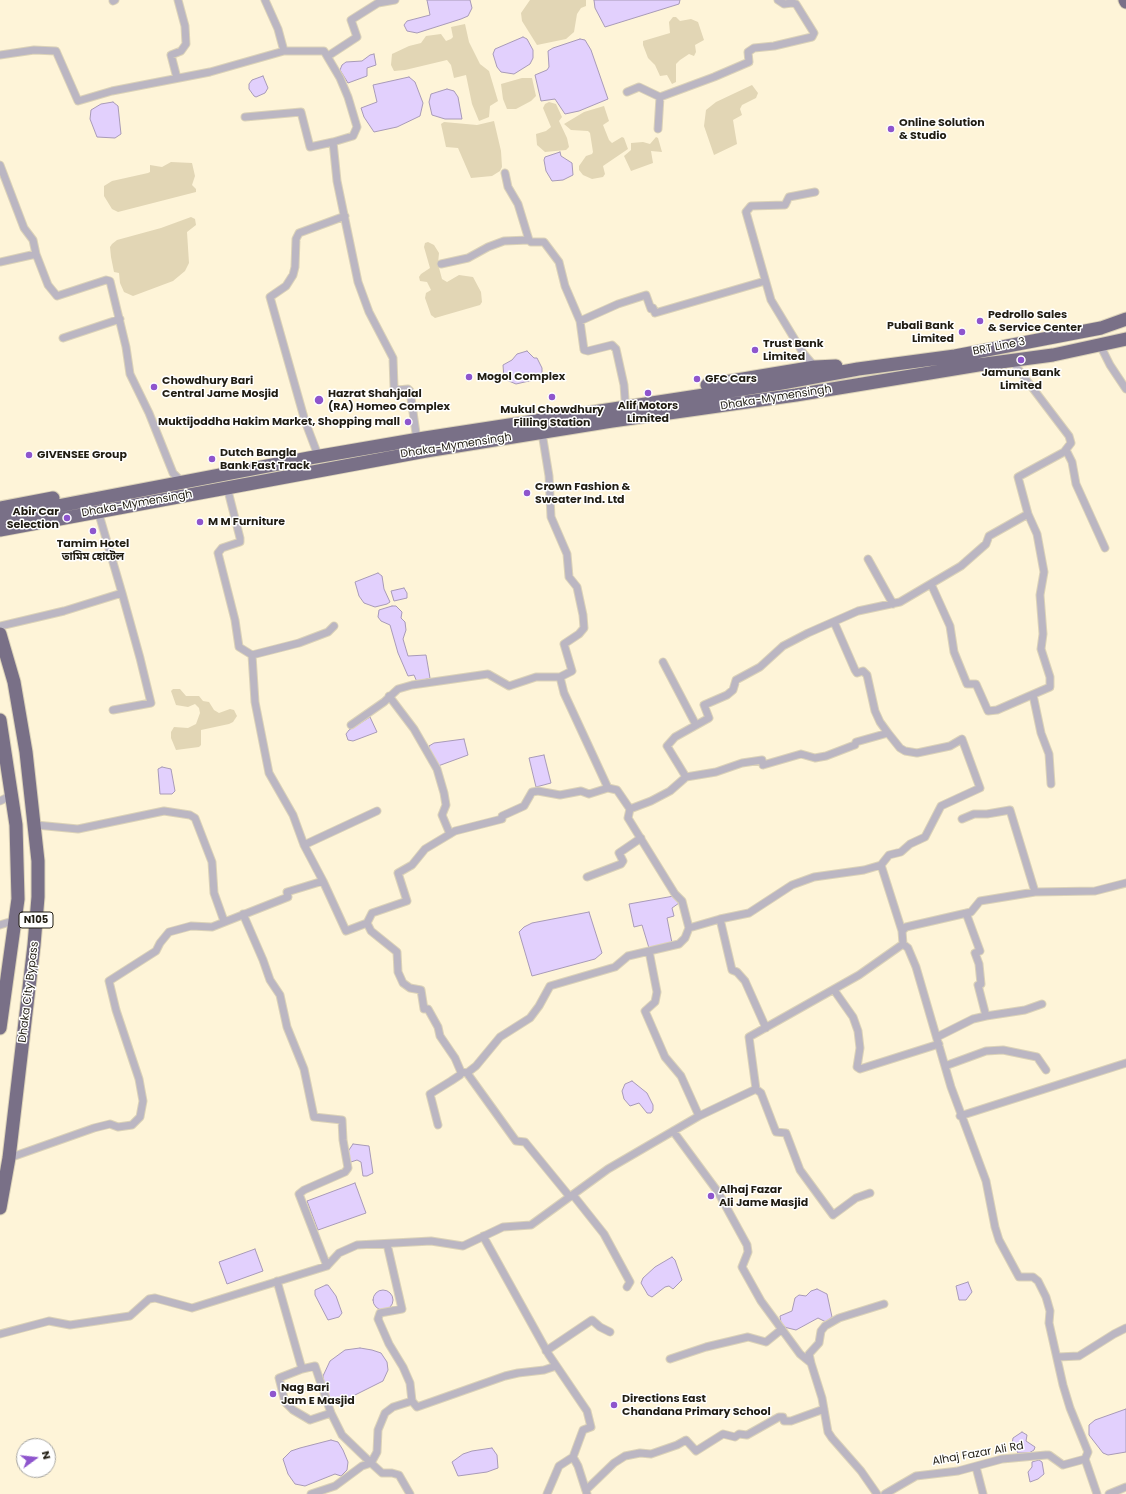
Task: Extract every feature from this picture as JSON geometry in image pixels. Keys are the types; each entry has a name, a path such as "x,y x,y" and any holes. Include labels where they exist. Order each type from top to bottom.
{"highway":[{"name":"Dhaka-Mymensingh","path":"0,508 178,478 316,450 416,433 815,367 836,366 1092,326 1126,318"},
{"name":"BRT Line 3","path":"864,368 955,356 1100,328 1126,318"},
{"name":"BRT Line 3","path":"978,365 1013,354 1090,338 1126,327"},
{"name":"Dhaka-Mymensingh","path":"0,530 426,451 796,395 978,365 1053,355 1126,339"},
{"path":"836,366 864,368"},
{"path":"0,517 309,458 520,423 782,383 864,368"},
{"name":"Dhaka City Bypass","path":"0,634 16,697 26,752 36,825 38,862 36,932 9,1158 0,1208"},
{"name":"Dhaka City Bypass","path":"0,720 12,795 18,862 18,899 16,920 0,1028"}],"street":[{"path":"177,78 171,55 181,51 186,44 185,26 178,0"},
{"path":"265,0 278,29 284,51"},
{"path":"328,56 358,36 351,20 378,3 395,0"},
{"path":"627,92 639,87 660,97 749,62 748,52 754,48 774,46 812,37 814,33 796,4 792,2 784,4 778,0"},
{"path":"0,55 34,50 56,51 78,101 112,91 210,72 284,51 324,51 328,56 348,97 357,127 353,136 313,148 310,147 301,112 245,118"},
{"path":"658,129 660,97"},
{"path":"333,142 337,181 358,282 369,312 393,358 394,387 397,390 408,389 410,391 416,433"},
{"path":"0,165 24,228 32,240 48,285 57,296 106,280 110,281 120,318 130,374 149,412 173,473 178,478"},
{"path":"505,173 508,187 518,204 529,240"},
{"path":"815,192 789,197 785,205 751,206 747,209 771,300 803,353 815,367"},
{"path":"316,450 303,414 270,298 286,286 293,275 295,267 296,239 299,233 345,216"},
{"path":"441,264 468,258 488,247 504,241 529,240 530,242 544,242 558,262 580,321 584,350 588,351 612,345 616,349 624,385 625,399"},
{"path":"0,262 36,254"},
{"path":"580,321 618,304 646,295 651,309 653,308 655,313 765,281"},
{"path":"63,338 120,318"},
{"path":"1100,345 1110,365 1126,389"},
{"path":"931,584 950,626 954,652 967,684 976,684 988,710 997,710 1050,687 1050,677 1041,649 1043,634 1040,595 1044,572 1037,534 1028,514 1018,477 1066,450 1070,443 1069,436 1012,361"},
{"path":"351,725 398,689 412,685 484,675 494,676 506,686 509,686 536,677 560,677 572,671 564,644 579,634 584,628 583,615 577,587 569,577 567,554 550,517 550,476 542,433"},
{"path":"1066,450 1072,462 1076,484 1105,548"},
{"path":"227,487 240,542 236,545 222,548 218,553 235,620 239,647 252,655 299,644 328,632 334,626"},
{"path":"98,511 140,658 151,703 113,710"},
{"path":"686,777 667,746 675,737 709,718 704,705 727,695 733,690 736,680 760,667 783,646 858,611 900,602 971,559 986,544 989,536 1028,514"},
{"path":"868,558 893,604"},
{"path":"0,626 64,611 122,593"},
{"path":"689,928 720,919 749,913 803,880 822,875 864,870 881,865 889,855 901,852 910,844 925,837 941,806 980,788 962,739 940,749 917,753 905,751 900,748 880,722 867,675 863,671 857,673 855,670 834,622"},
{"path":"252,655 254,702 269,773 293,815 304,845 323,881 344,930 346,931 367,923 372,914 407,901 398,873 412,865 425,849 450,834 480,823 502,819 502,816 524,806 532,792 538,791 560,795 581,791 589,794 608,788 616,790 630,809 628,818 675,894 682,901 689,928 685,938 679,944 628,956 615,966 550,986 539,1006 530,1018 500,1037 476,1066 430,1094 438,1125"},
{"path":"664,662 696,725"},
{"path":"560,677 564,693 573,715 608,788"},
{"path":"1033,695 1041,733 1049,754 1050,784"},
{"path":"389,696 414,729 437,769 446,805 442,815 450,834"},
{"path":"630,809 651,802 686,777 716,772 742,763 762,760 763,765 801,754 815,758 826,756 855,745 856,742 888,733"},
{"path":"0,802 12,795"},
{"path":"962,819 974,814 987,814 1010,810 1035,892"},
{"path":"36,825 78,829 164,811 190,815 195,818 212,862 214,894 224,921"},
{"path":"304,845 378,811"},
{"path":"587,877 621,864 623,861 619,852 641,838"},
{"path":"881,865 902,931 903,944 908,948 911,954 960,1116 986,1182 995,1227 1005,1252 1019,1277 1032,1277 1038,1281 1046,1297 1050,1311 1049,1323 1070,1408 1088,1449 1085,1458 1097,1494"},
{"path":"9,1158 94,1128 110,1124 118,1127 132,1125 140,1117 142,1101 139,1078 116,1010 110,981 156,951 160,943 169,932 192,926 212,927 224,921 288,898 287,892 323,881"},
{"path":"902,931 906,927 971,912 980,902 1035,892 1095,890 1126,884"},
{"path":"966,913 980,951 975,953 979,964 981,984 978,985 986,1016"},
{"path":"243,914 270,980 280,995 287,1027 304,1069 314,1117 342,1120 343,1140 348,1168 345,1172 304,1190 300,1194 327,1266"},
{"path":"720,919 732,970 737,972 745,981 766,1028"},
{"path":"0,925 16,920"},
{"path":"367,923 371,931 397,952 398,972 403,983 410,988 421,990 424,1009 428,1009 435,1021 440,1036 464,1072 516,1141 525,1142 604,1234 630,1282 627,1287"},
{"path":"870,1193 856,1198 833,1215 800,1170 786,1133 776,1132 760,1093 756,1089 749,1037 860,976 903,944"},
{"path":"649,951 657,992 655,1002 645,1011 665,1057 681,1076 699,1116"},
{"path":"834,990 847,1007 856,1024 860,1048 856,1067 860,1069 939,1044"},
{"path":"937,1037 973,1019 1025,1010 1042,1004"},
{"path":"945,1066 986,1051 1003,1050 1037,1057 1046,1070"},
{"path":"960,1116 1126,1063"},
{"path":"0,1334 49,1321 70,1325 130,1316 149,1299 155,1298 192,1308 327,1266 339,1253 357,1245 431,1241 463,1246 503,1227 531,1225 608,1169 699,1116 756,1089"},
{"path":"673,1131 704,1171 722,1198 747,1245 748,1252 742,1267 761,1301 800,1354 810,1363"},
{"path":"483,1236 546,1351 587,1411 591,1426 583,1430 573,1457 559,1466 548,1494"},
{"path":"387,1244 402,1309 380,1313 378,1319 389,1344 403,1367 410,1383 412,1401 417,1407 505,1376 535,1370 544,1370 556,1366"},
{"path":"277,1281 302,1369"},
{"path":"877,1494 861,1471 828,1432 824,1409 810,1363 809,1354 819,1343 825,1326 839,1318 884,1304"},
{"path":"546,1351 592,1320 600,1327 610,1332"},
{"path":"1058,1357 1079,1356 1126,1328"},
{"path":"670,1359 706,1347 748,1337 766,1342 782,1329"},
{"path":"331,1413 310,1420 293,1410 285,1402 279,1378 302,1369 315,1366 318,1369 331,1413 342,1435 382,1473 400,1475 410,1494"},
{"path":"371,1464 377,1452 378,1430 385,1413 393,1407 412,1401"},
{"path":"573,1457 578,1466 587,1492 614,1464 625,1456 640,1453 651,1454 677,1445 686,1440 696,1451 723,1434 735,1437 738,1434 747,1435 779,1417 782,1417 784,1421 791,1421 824,1409"},
{"name":"Alhaj Fazar Ali Rd","path":"884,1494 916,1476 976,1467 1002,1459 1049,1455 1063,1465 1085,1458"},
{"path":"311,1494 335,1486 362,1466 371,1464"},
{"path":"976,1467 983,1494"},
{"path":"1109,1494 1126,1487"}],"shaded area":[{"path":"427,0 470,0 472,8 468,16 461,19 417,33 407,31 404,25 407,21 430,15"},
{"path":"530,0 586,0 586,6 581,8 577,14 574,32 566,39 537,45 522,21 521,13"},
{"path":"594,0 680,0 679,4 605,27 595,8"},
{"path":"673,17 676,17 680,21 691,19 698,22 704,40 695,45 696,52 694,56 689,54 676,64 676,82 672,84 667,75 660,76 655,65 648,58 643,41 670,33 669,22"},
{"path":"465,24 469,42 480,64 489,71 498,101 490,106 489,117 479,121 472,104 466,75 454,78 451,65 447,60 405,70 394,71 391,65 392,54 409,46 421,43 426,36 441,34 446,41 451,39 453,37 451,27"},
{"path":"523,37 527,39 533,50 533,58 530,64 514,74 501,72 497,67 493,54 495,49"},
{"path":"580,39 585,40 591,50 608,99 579,111 565,114 555,99 541,101 535,75 547,70 549,67 548,51"},
{"path":"374,54 376,65 367,68 367,76 348,83 340,70 342,65 346,62 362,61"},
{"path":"263,76 268,88 265,93 256,97 249,89 249,84 252,80"},
{"path":"409,77 415,82 423,103 420,116 397,127 374,132 364,117 361,108 377,102 373,85"},
{"path":"522,78 532,78 536,96 531,101 516,109 507,109 503,99 501,84"},
{"path":"752,85 758,93 756,98 742,105 740,109 742,115 733,120 737,144 714,155 704,126 706,110 716,102"},
{"path":"447,89 454,91 458,97 462,119 445,119 432,115 429,102 431,94"},
{"path":"113,102 118,106 121,134 115,138 97,137 90,119 91,110 101,104"},
{"path":"549,102 556,104 562,117 559,121 567,138 569,147 566,150 545,152 537,145 536,134 546,131 551,127 543,108 545,104"},
{"path":"604,106 609,121 603,125 609,140 612,143 622,137 624,138 628,149 603,166 605,174 603,177 592,179 583,175 579,170 579,166 586,156 592,154 593,152 590,133 588,131 571,130 564,124 584,112"},
{"path":"494,121 501,151 502,167 500,171 492,176 471,178 458,148 446,147 441,124 444,122 477,125"},
{"path":"656,137 658,138 662,152 651,151 653,163 631,171 624,156 631,150 631,143 643,142 650,144"},
{"path":"560,152 561,156 572,163 573,175 563,180 552,181 546,171 544,160 545,157"},
{"path":"171,162 192,163 195,176 192,185 196,189 196,192 118,212 112,209 104,196 104,186 112,181 148,173 150,172 150,165 162,167"},
{"path":"191,217 195,219 196,225 187,232 189,263 185,271 173,281 133,296 124,292 120,283 119,273 114,272 110,247 112,244 117,240 161,228"},
{"path":"428,242 434,245 439,253 438,264 442,279 447,282 459,275 473,277 481,292 482,302 480,305 435,318 431,315 425,298 426,293 431,290 427,282 420,281 419,277 430,268 424,247 425,243"},
{"path":"527,351 534,358 537,358 542,368 542,372 538,379 516,384 504,379 503,365 512,360 517,354"},
{"path":"378,573 382,576 384,589 390,602 375,607 364,603 359,596 355,582"},
{"path":"404,588 407,593 407,598 394,601 391,591"},
{"path":"396,606 402,612 401,618 405,622 406,630 403,639 408,656 426,655 430,678 417,682 414,675 408,676 398,653 390,625 381,621 378,617 379,610"},
{"path":"173,689 180,689 186,696 199,696 203,701 209,702 214,710 219,713 230,709 234,710 237,716 233,722 229,724 201,730 201,745 199,747 176,750 171,738 171,732 174,727 188,728 196,724 200,713 199,708 195,704 188,707 176,705 171,691"},
{"path":"370,717 377,732 353,741 348,740 346,734 349,730"},
{"path":"464,739 468,755 438,766 429,751 429,746 434,743"},
{"path":"544,755 551,783 536,787 529,758"},
{"path":"162,767 171,769 175,791 172,794 160,794 158,769"},
{"path":"674,896 679,903 672,908 674,916 667,918 672,943 649,948 642,925 634,927 629,904"},
{"path":"589,912 602,953 595,959 532,976 519,932 524,927 532,923"},
{"path":"632,1081 647,1093 653,1105 653,1110 651,1113 647,1113 639,1103 630,1106 624,1099 622,1091 625,1084"},
{"path":"353,1144 369,1146 373,1173 363,1176 361,1162 357,1160 351,1162 347,1153"},
{"path":"355,1183 366,1213 318,1230 307,1201"},
{"path":"255,1249 263,1271 227,1284 219,1262"},
{"path":"672,1257 675,1260 682,1280 673,1289 669,1286 665,1287 652,1297 648,1295 641,1283 643,1278 655,1267"},
{"path":"968,1282 972,1292 966,1300 959,1300 956,1286"},
{"path":"328,1285 336,1296 342,1313 339,1317 328,1320 315,1295 315,1290"},
{"path":"817,1289 827,1294 832,1317 826,1322 818,1318 796,1330 784,1327 781,1323 780,1316 792,1311 795,1298 799,1295 806,1296 811,1291"},
{"path":"383,1290 390,1293 393,1300 390,1307 383,1310 376,1307 373,1300 376,1293"},
{"path":"360,1348 381,1353 387,1362 388,1370 383,1381 351,1397 340,1401 330,1401 325,1391 323,1376 330,1361 345,1350"},
{"path":"1126,1409 1126,1452 1108,1455 1103,1453 1089,1435 1089,1425 1095,1420"},
{"path":"1022,1432 1027,1435 1026,1441 1035,1447 1034,1450 1029,1453 1018,1453 1012,1444 1013,1438"},
{"path":"331,1440 338,1442 343,1450 348,1462 347,1470 341,1476 335,1474 305,1486 295,1484 288,1474 283,1459 291,1451"},
{"path":"492,1448 497,1455 498,1468 487,1472 458,1476 452,1462 463,1454"},
{"path":"1039,1460 1042,1462 1044,1474 1038,1479 1030,1482 1028,1472 1032,1467 1032,1462"}],"place":[{"name":"Online Solution & Studio","path":"891,129"},
{"name":"Pedrollo Sales & Service Center","path":"980,321"},
{"name":"Pubali Bank Limited","path":"962,332"},
{"name":"Trust Bank Limited","path":"755,350"},
{"name":"Jamuna Bank Limited","path":"1021,360"},
{"name":"Mogol Complex","path":"469,377"},
{"name":"GFC Cars","path":"697,379"},
{"name":"Chowdhury Bari Central Jame Mosjid","path":"154,387"},
{"name":"Alif Motors Limited","path":"648,393"},
{"name":"Mukul Chowdhury Filling Station","path":"552,397"},
{"name":"Hazrat Shahjalal (RA) Homeo Complex","path":"319,400"},
{"name":"Muktijoddha Hakim Market, Shopping mall","path":"408,422"},
{"name":"GIVENSEE Group","path":"29,455"},
{"name":"Dutch Bangla Bank Fast Track","path":"212,459"},
{"name":"Crown Fashion & Sweater Ind. Ltd","path":"527,493"},
{"name":"Abir Car Selection","path":"67,518"},
{"name":"M M Furniture","path":"200,522"},
{"name":"Tamim Hotel তামিম হোটেল","path":"93,531"},
{"name":"Alhaj Fazar Ali Jame Masjid","path":"711,1196"},
{"name":"Nag Bari Jam E Masjid","path":"273,1394"},
{"name":"Directions East Chandana Primary School","path":"614,1405"}]}
